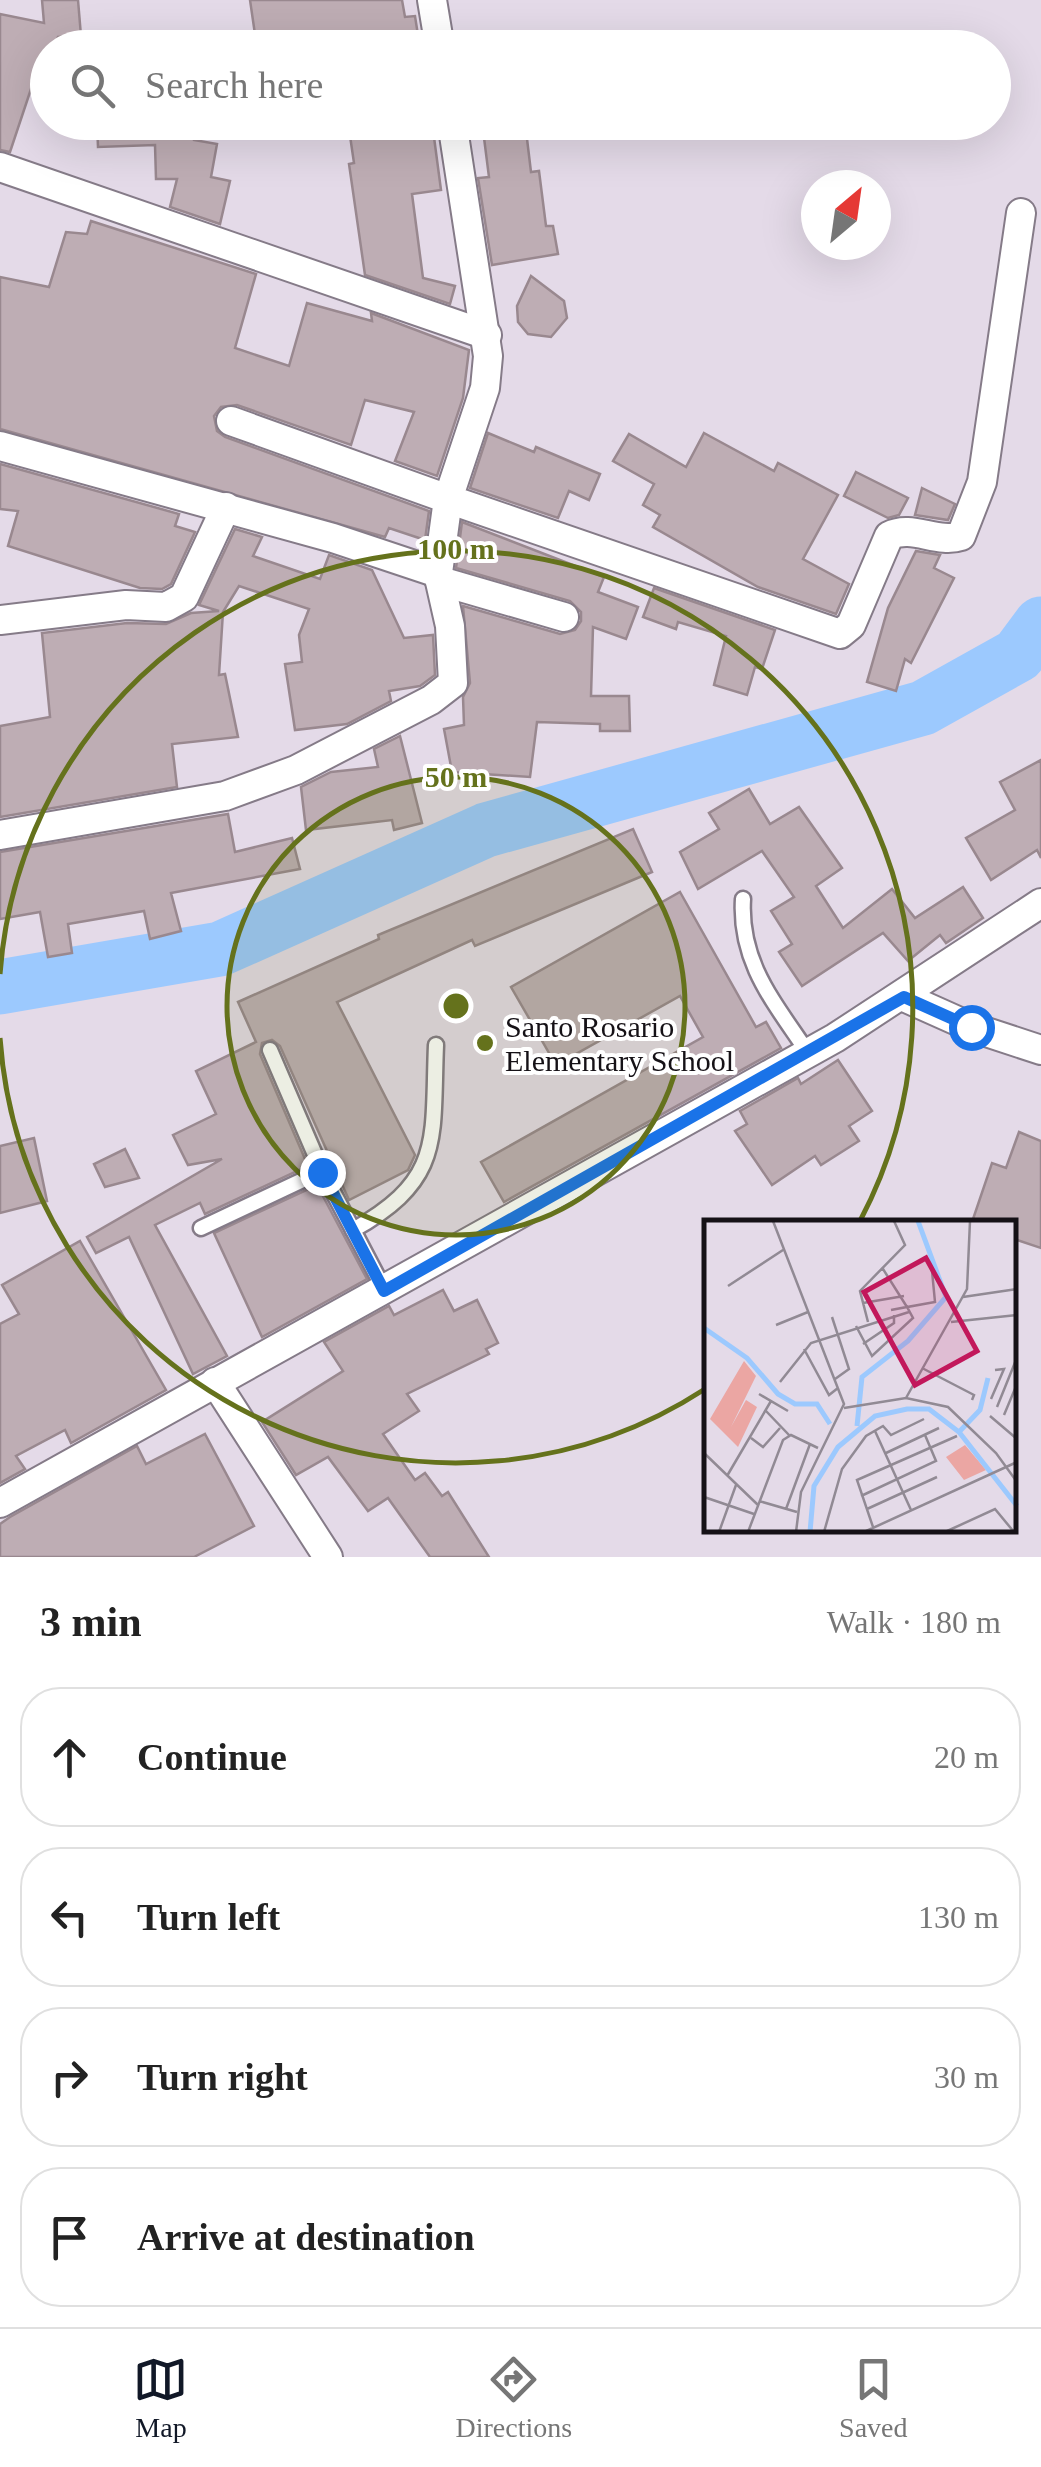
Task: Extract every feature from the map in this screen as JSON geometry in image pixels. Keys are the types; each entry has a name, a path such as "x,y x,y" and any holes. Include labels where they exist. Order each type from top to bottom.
{"street":[{"path":"432,0 437,30"},
{"path":"0,834 224,796 296,770 431,700 452,683 439,577 448,499 485,388 487,335 455,140"},
{"path":"0,167 487,335"},
{"path":"231,420 840,634 846,632 889,536 900,530 952,539 960,536 973,512 982,482 1022,214"},
{"path":"0,446 226,507 564,618"},
{"path":"0,620 126,605 166,607 184,597 226,507"},
{"path":"0,1503 808,1053 904,997 1041,904"},
{"path":"904,997 971,1027 1041,1050"},
{"path":"215,1382 328,1557"}],"lane":[{"path":"744,900 741,928 749,958 762,988 808,1053"},
{"path":"353,1230 390,1210 410,1190 424,1165 432,1127 436,1045"},
{"path":"270,1050 322,1172 384,1291"},
{"path":"201,1228 322,1172"}],"building":[{"path":"42,0 78,0 80,30 30,30 30,92 10,152 0,150 0,14 44,23"},
{"path":"250,0 402,0 405,17 415,16 417,30 254,30"},
{"path":"98,140 194,140 217,144 211,177 230,181 220,224 170,207 177,179 156,179 155,145 98,147"},
{"path":"351,140 434,140 441,190 412,194 423,278 455,286 450,304 365,275 349,164 354,163"},
{"path":"484,140 527,140 531,172 539,171 546,226 553,226 558,254 492,265 478,178 489,177"},
{"path":"91,221 256,274 235,348 289,366 307,303 372,321 371,313 469,350 463,398 437,476 395,461 414,412 365,400 351,445 237,405 221,407 214,416 217,431 225,437 429,511 425,540 389,528 385,537 0,429 0,277 49,287 66,232 87,234"},
{"path":"531,276 564,301 567,318 551,337 528,334 518,322 517,306"},
{"path":"488,433 534,452 536,447 600,474 589,500 569,491 558,518 470,488"},
{"path":"704,433 774,471 778,463 838,495 803,559 849,584 836,614 758,587 653,527 660,515 643,505 654,484 613,461 629,434 686,467"},
{"path":"0,464 179,514 175,526 195,532 171,584 162,589 140,588 8,546 18,511 0,509"},
{"path":"856,472 908,498 899,515 888,518 844,496"},
{"path":"922,488 955,504 948,520 915,515"},
{"path":"462,522 604,577 598,592 638,607 626,639 593,627 591,696 629,696 630,731 600,731 600,724 537,722 530,777 452,772 444,729 464,725 463,697 470,683 463,606 560,634 575,630 581,621 581,612 570,601 456,568"},
{"path":"235,529 262,537 253,556 320,579 329,555 372,570 404,638 433,635 435,675 420,686 389,691 391,701 347,724 295,730 285,664 302,662 299,635 309,609 239,586 223,612 219,675 225,674 238,737 172,744 177,787 0,817 0,726 50,717 42,633 127,623 166,624 191,613 219,611 199,605"},
{"path":"916,551 940,555 934,568 954,578 911,663 905,659 896,691 867,682 888,608"},
{"path":"654,588 775,630 762,669 755,667 747,695 714,685 726,636 678,622 676,629 643,617"},
{"path":"400,736 422,823 394,830 392,820 306,830 301,787 331,772 378,767 374,749"},
{"path":"1041,760 1041,858 1037,850 991,880 966,838 1015,810 1000,782"},
{"path":"749,789 770,824 799,807 842,868 816,886 843,928 892,889 915,918 963,887 983,918 946,943 940,935 908,961 883,933 802,986 779,952 792,944 771,911 794,897 762,851 698,889 680,852 719,829 709,813"},
{"path":"228,814 235,852 292,838 300,869 171,893 181,931 150,939 144,911 68,924 72,953 48,957 40,912 0,919 0,852"},
{"path":"633,829 652,872 475,946 472,940 337,1002 415,1155 408,1170 349,1200 280,1046 272,1040 262,1043 260,1054 308,1166 205,1214 200,1203 155,1225 227,1356 193,1374 129,1237 96,1253 87,1237 222,1159 188,1165 173,1135 216,1114 196,1071 256,1042 238,1002 379,939 378,935"},
{"path":"680,892 756,1027 766,1022 781,1048 504,1202 481,1162 703,1037 680,996 556,1065 511,987"},
{"path":"838,1060 872,1111 849,1126 859,1141 821,1165 815,1156 772,1185 735,1131 747,1124 740,1111 798,1078 801,1084"},
{"path":"1019,1132 1041,1141 1041,1248 1016,1240 1016,1220 973,1220 992,1163 1006,1168"},
{"path":"34,1138 47,1201 0,1213 0,1146"},
{"path":"125,1149 139,1178 105,1187 94,1164"},
{"path":"317,1185 367,1279 262,1337 214,1233"},
{"path":"80,1241 166,1390 71,1443 65,1430 16,1456 25,1469 0,1483 0,1324 19,1314 2,1285"},
{"path":"443,1290 454,1311 477,1300 498,1343 486,1349 489,1354 407,1394 419,1411 383,1434 415,1480 425,1473 442,1496 448,1492 489,1557 430,1557 388,1498 368,1511 328,1457 296,1475 262,1422 343,1371 324,1342 389,1306 394,1315"},
{"path":"205,1434 254,1526 194,1557 0,1557 0,1524 10,1517 137,1446 146,1464"}],"waterway":[{"path":"0,987 220,949 486,830 923,708 1018,655 1041,624"}],"place":[{"name":"Santo Rosario Elementary School","path":"485,1043"}],"route":[{"path":"322,1172 384,1291 904,997 971,1027"}]}
